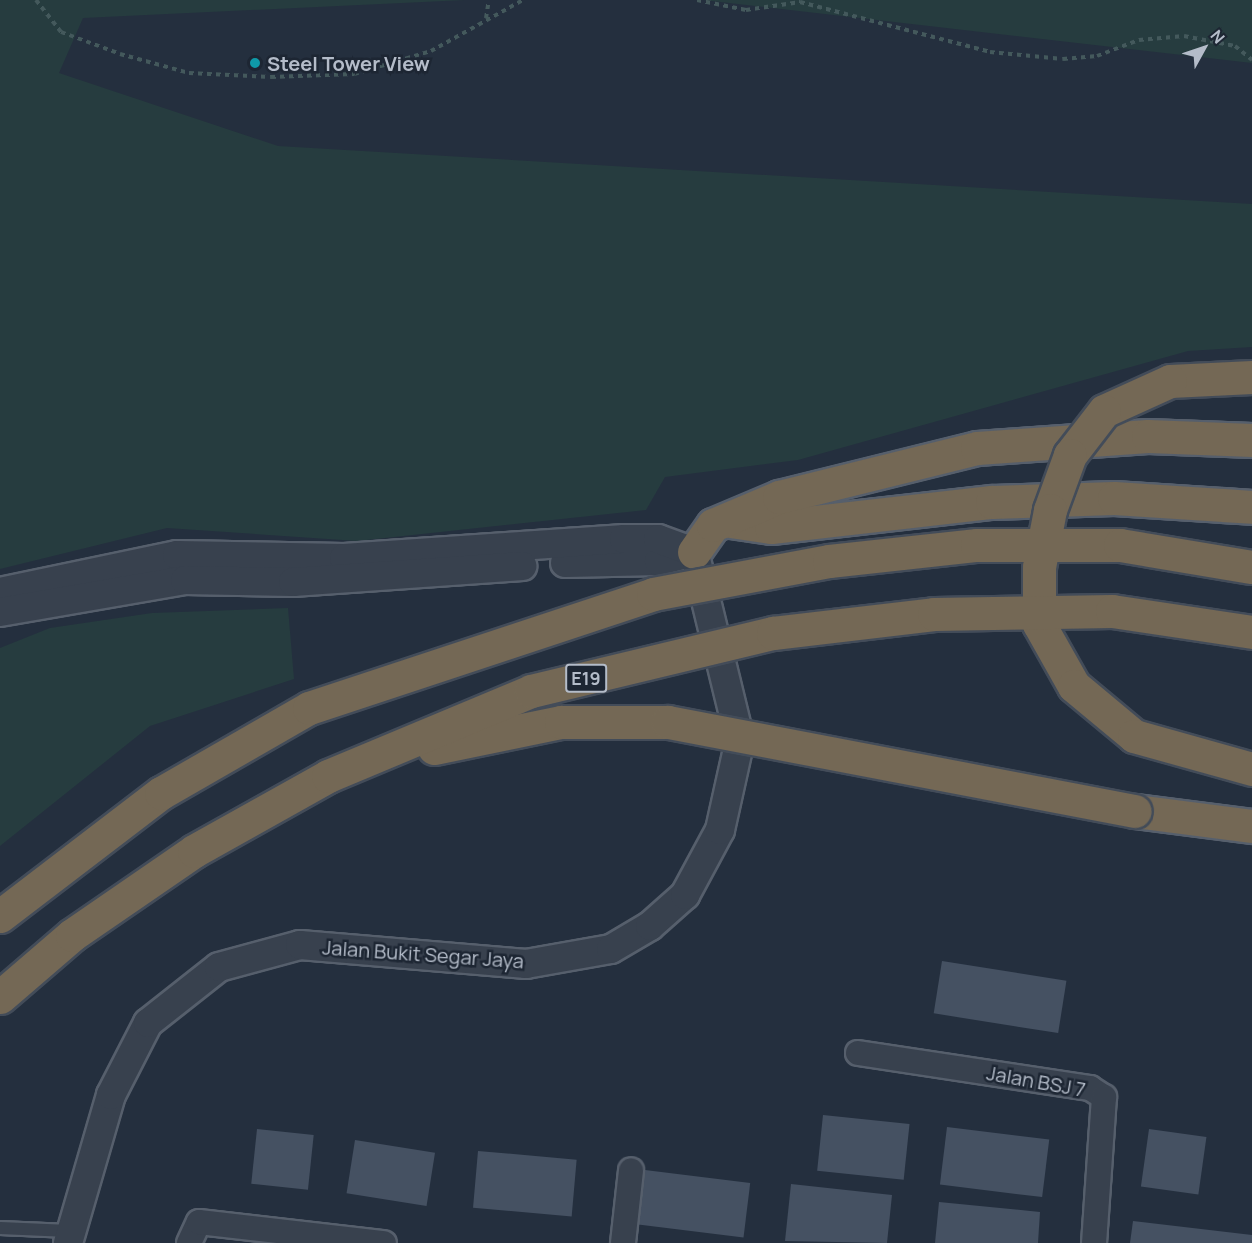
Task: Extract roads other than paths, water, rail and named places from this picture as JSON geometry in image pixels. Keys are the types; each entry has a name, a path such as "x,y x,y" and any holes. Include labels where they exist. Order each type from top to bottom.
{"highway":[{"path":"1252,377 1170,381 1104,411 1070,455 1050,510 1039,579 1039,624 1074,686 1134,736 1252,769"},
{"path":"694,552 712,525 730,521 779,497 977,448 1148,436 1252,440"},
{"path":"730,521 771,527 844,516 992,501 1114,498 1252,507"},
{"path":"0,916 161,793 309,708 653,594 829,561 977,545 1120,545 1252,567"},
{"name":"E19","path":"0,997 72,935 194,850 328,776 531,691 773,633 934,614 1112,611 1252,632"},
{"path":"328,776 561,722 668,722 1135,811 1252,826"}],"street":[{"path":"0,592 177,555 344,558 624,538 658,539 694,552"},
{"path":"0,612 185,580 293,582 659,561 694,552"},
{"name":"Jalan Bukit Segar Jaya","path":"68,1237 111,1095 148,1023 219,967 300,945 526,964 611,949 650,926 685,895 720,830 740,740 694,552"},
{"name":"Jalan BSJ 7","path":"858,1053 1090,1088 1104,1097 1094,1243"},
{"path":"623,1243 631,1170"},
{"path":"189,1243 200,1222 384,1243"}],"lane":[{"path":"0,1228 68,1237"}],"place":[{"name":"Steel Tower View","path":"255,63"}]}
